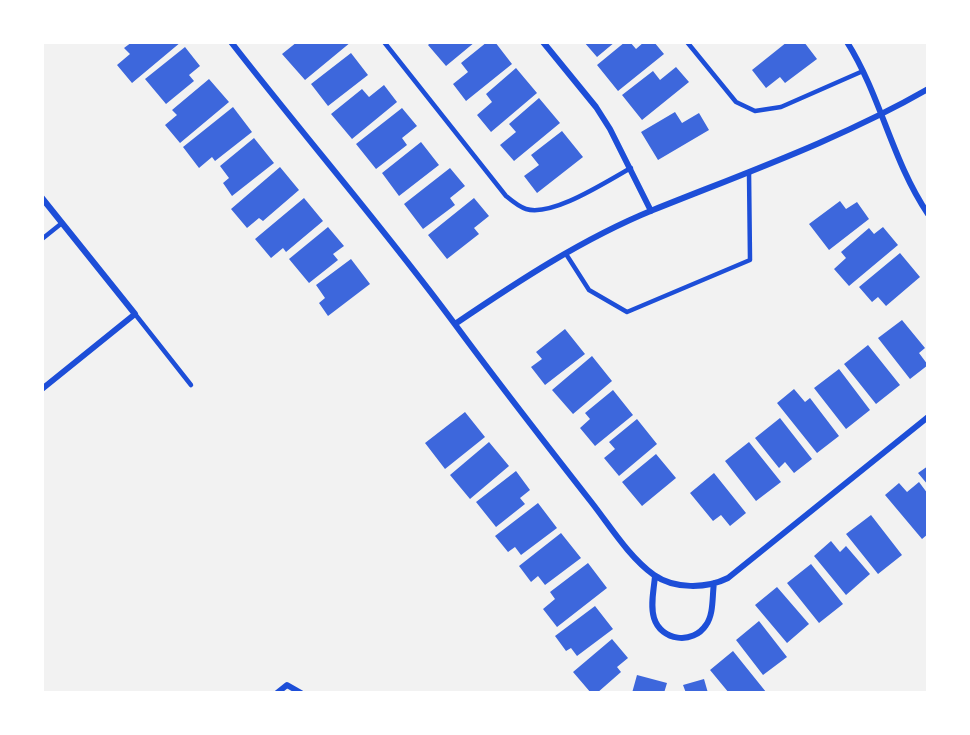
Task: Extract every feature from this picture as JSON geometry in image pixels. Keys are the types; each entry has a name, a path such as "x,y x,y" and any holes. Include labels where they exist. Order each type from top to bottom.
{"street":[{"path":"231,42 455,324 488,372 617,535 656,576 680,585 714,583 737,572 928,417"},
{"path":"543,42 596,107 631,168 651,211"},
{"path":"847,42 863,71 901,166 928,214"},
{"path":"455,324 566,254 651,211 749,172 880,115 928,89"},
{"path":"42,198 135,314 42,389"},
{"path":"656,576 653,618 662,630 676,638 692,636 706,625 711,614 714,583"},
{"path":"277,693 287,685 301,693"}],"lane":[{"path":"384,42 506,196 522,207 528,210 551,208 631,168"},
{"path":"687,42 736,102 755,111 781,107 863,71"},
{"path":"566,254 589,290 627,312 750,260 749,172"},
{"path":"42,239 62,223"},
{"path":"135,314 191,385"}],"building":[{"path":"132,42 181,42 132,83 117,65 130,54 124,48"},
{"path":"297,42 351,42 305,80 282,54"},
{"path":"431,42 475,42 446,66 428,45"},
{"path":"487,42 495,42 512,64 466,101 453,84 468,72 461,63"},
{"path":"584,42 615,42 597,57"},
{"path":"625,42 630,42 636,49 644,42 654,42 664,54 618,91 597,65"},
{"path":"787,42 804,42 817,59 785,83 780,77 766,88 752,70"},
{"path":"185,47 200,66 189,75 194,81 166,104 145,79"},
{"path":"351,53 368,75 328,106 311,84"},
{"path":"676,67 689,82 642,120 622,95 653,71 660,80"},
{"path":"516,68 537,93 491,132 477,115 492,102 486,94"},
{"path":"209,79 229,102 180,143 165,125 177,115 172,110"},
{"path":"384,85 397,102 352,139 331,114 362,89 369,97"},
{"path":"539,98 560,123 514,161 500,145 516,132 509,124"},
{"path":"233,107 252,132 215,161 212,157 199,168 183,147"},
{"path":"402,108 417,126 402,138 407,145 376,169 356,144"},
{"path":"675,112 682,123 699,113 709,130 658,160 641,132"},
{"path":"562,131 583,157 537,193 524,176 539,165 531,155"},
{"path":"254,138 274,163 232,196 223,183 229,178 220,166"},
{"path":"421,142 439,165 399,196 382,173"},
{"path":"280,167 299,190 263,221 259,218 247,228 231,209"},
{"path":"450,168 465,186 450,198 455,205 423,229 404,204"},
{"path":"304,198 323,221 286,252 283,248 271,258 255,239"},
{"path":"474,198 489,216 474,228 479,234 447,259 428,235"},
{"path":"840,201 846,209 857,202 869,219 829,250 809,224"},
{"path":"328,227 344,246 333,254 338,260 309,283 289,259"},
{"path":"883,227 898,245 849,286 834,269 846,258 841,252 869,228 874,234"},
{"path":"900,253 920,277 886,306 878,297 872,302 859,287"},
{"path":"351,259 370,284 328,316 319,303 325,298 316,285"},
{"path":"902,320 925,348 919,353 928,365 910,379 878,338"},
{"path":"565,329 585,354 545,385 531,367 542,359 536,352"},
{"path":"868,345 900,385 876,404 844,364"},
{"path":"592,356 612,381 573,414 552,390"},
{"path":"839,369 870,410 846,429 814,388"},
{"path":"794,389 805,402 810,398 839,436 817,453 777,403"},
{"path":"613,390 633,415 595,446 580,428 590,419 585,413"},
{"path":"465,412 485,437 445,469 425,443"},
{"path":"780,418 812,459 794,473 785,462 779,468 755,438"},
{"path":"637,419 657,444 619,476 604,458 615,449 609,442"},
{"path":"489,442 509,466 470,499 450,475"},
{"path":"749,442 781,482 756,501 725,461"},
{"path":"656,454 676,478 642,506 622,482"},
{"path":"928,466 928,485 918,473"},
{"path":"516,471 530,490 520,498 525,504 496,527 476,502"},
{"path":"714,473 746,513 730,526 721,515 713,521 690,493"},
{"path":"919,482 928,494 928,534 922,539 885,495 899,483 907,492"},
{"path":"538,503 557,528 521,555 515,547 508,552 495,536"},
{"path":"871,515 902,555 878,574 846,534"},
{"path":"561,533 581,558 545,585 538,576 531,582 519,566"},
{"path":"831,541 840,552 846,546 870,574 846,595 814,556"},
{"path":"588,563 607,588 557,627 543,609 555,599 550,592"},
{"path":"811,564 843,604 819,623 787,583"},
{"path":"777,587 809,624 787,643 755,605"},
{"path":"595,606 613,629 577,656 571,648 566,651 555,636"},
{"path":"759,621 787,657 763,675 736,640"},
{"path":"612,639 628,658 617,667 621,672 597,693 591,693 573,672"},
{"path":"733,651 766,692 729,693 710,670"},
{"path":"637,675 667,683 664,693 632,693"},
{"path":"704,679 708,693 686,693 683,685"}]}
